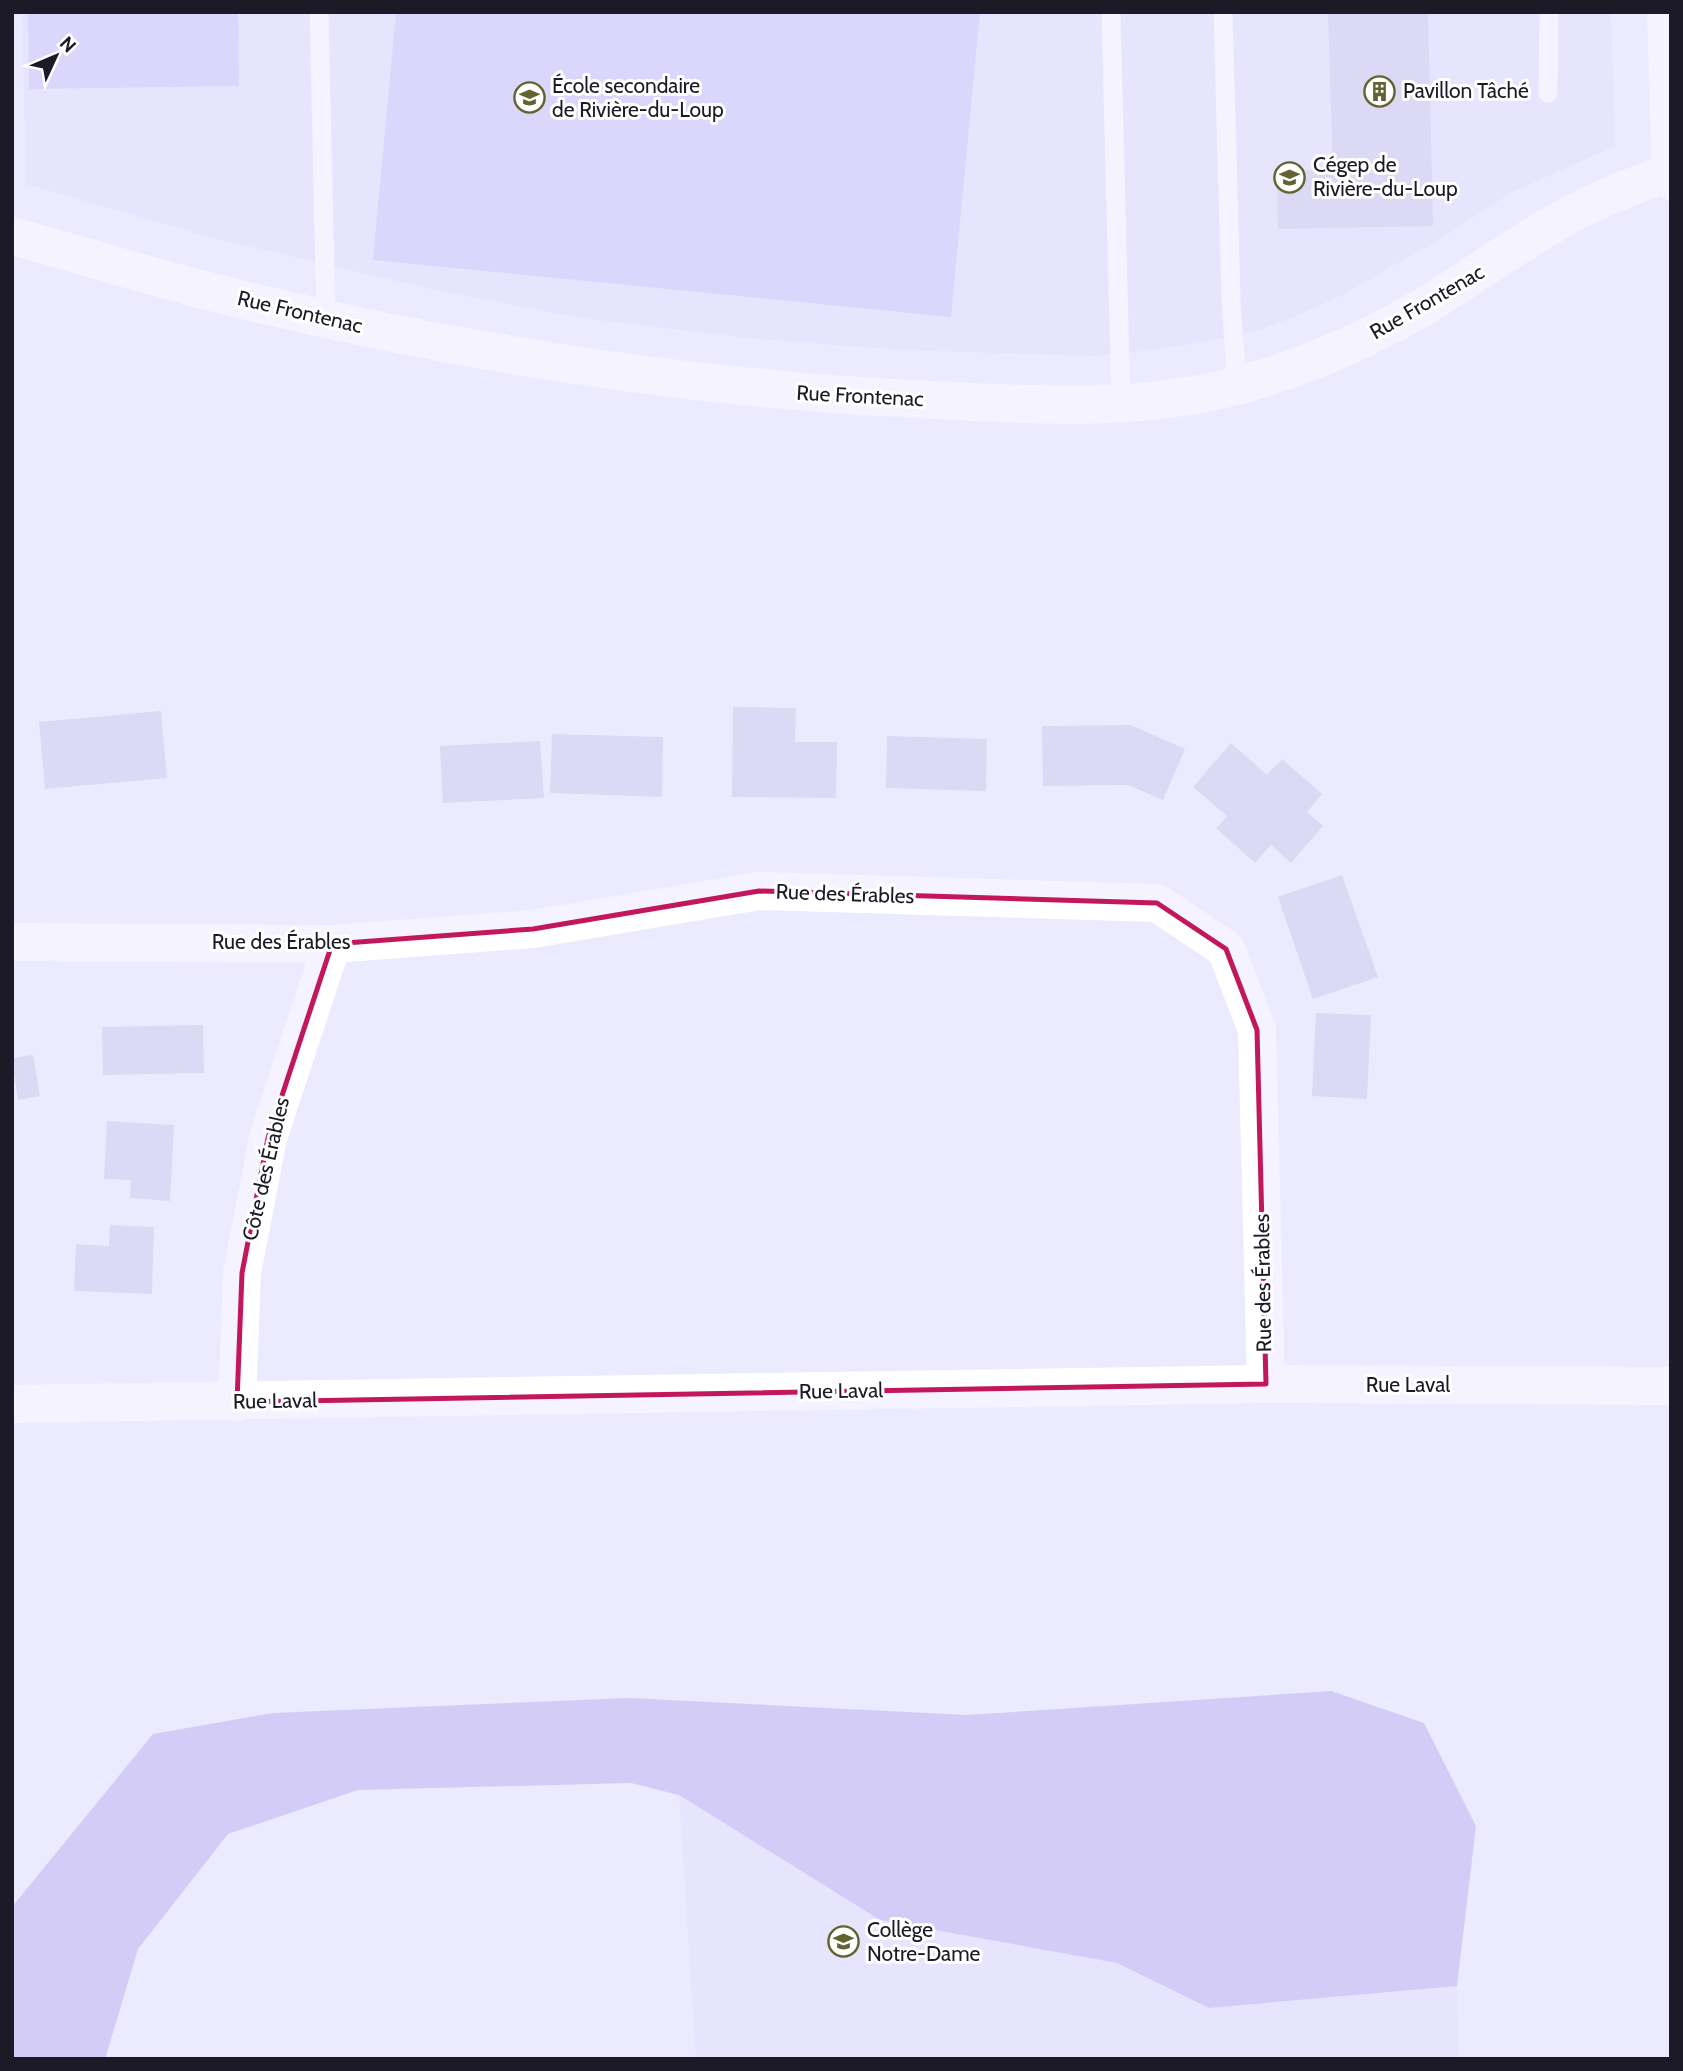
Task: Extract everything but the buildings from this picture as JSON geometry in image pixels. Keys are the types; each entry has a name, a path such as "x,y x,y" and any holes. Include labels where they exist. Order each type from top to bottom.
{"street":[{"path":"1666,12 1671,181"},
{"name":"Rue Frontenac","path":"12,236 196,288 326,318 484,350 664,379 843,396 1058,406 1121,405 1193,396 1305,365 1418,310 1571,214 1617,191 1671,172"},
{"name":"Rue des Érables","path":"12,942 332,944 533,929 759,891 1157,903 1226,949 1257,1030 1266,1384"},
{"name":"Côte des Érables","path":"237,1402 242,1273 268,1138 332,944"},
{"name":"Rue Laval","path":"12,1404 1266,1384 1671,1386"}],"lane":[{"path":"319,12 326,318"},
{"path":"1111,12 1121,405"},
{"path":"1223,12 1231,300 1237,386"},
{"path":"1548,93 1549,12"}],"highlighted area":[{"path":"759,891 1157,903 1226,949 1257,1030 1266,1384 237,1402 242,1273 268,1138 332,944 533,929"}],"shaded area":[{"name":"École secondaire de Rivière-du-Loup","path":"22,12 1611,12 1615,146 1512,192 1448,234 1344,294 1259,330 1211,341 1095,356 901,350 758,339 581,318 431,289 213,238 26,184"},
{"path":"28,12 238,12 239,86 29,89"},
{"path":"396,12 980,12 951,317 373,260"},
{"path":"1331,1691 1424,1723 1476,1826 1457,1986 1209,2008 1117,1963 880,1920 679,1795 631,1783 358,1790 228,1834 138,1949 105,2059 12,2059 12,1907 153,1734 273,1713 629,1698 967,1715"},
{"name":"Collège Notre-Dame","path":"679,1795 880,1920 1117,1963 1209,2008 1457,1986 1459,2059 696,2059"}],"place":[{"name":"Pavillon Tâché","path":"1380,91"},
{"name":"École secondaire de Rivière-du-Loup","path":"529,98"},
{"name":"Cégep de Rivière-du-Loup","path":"1290,177"},
{"name":"Collège Notre-Dame","path":"844,1942"}]}
